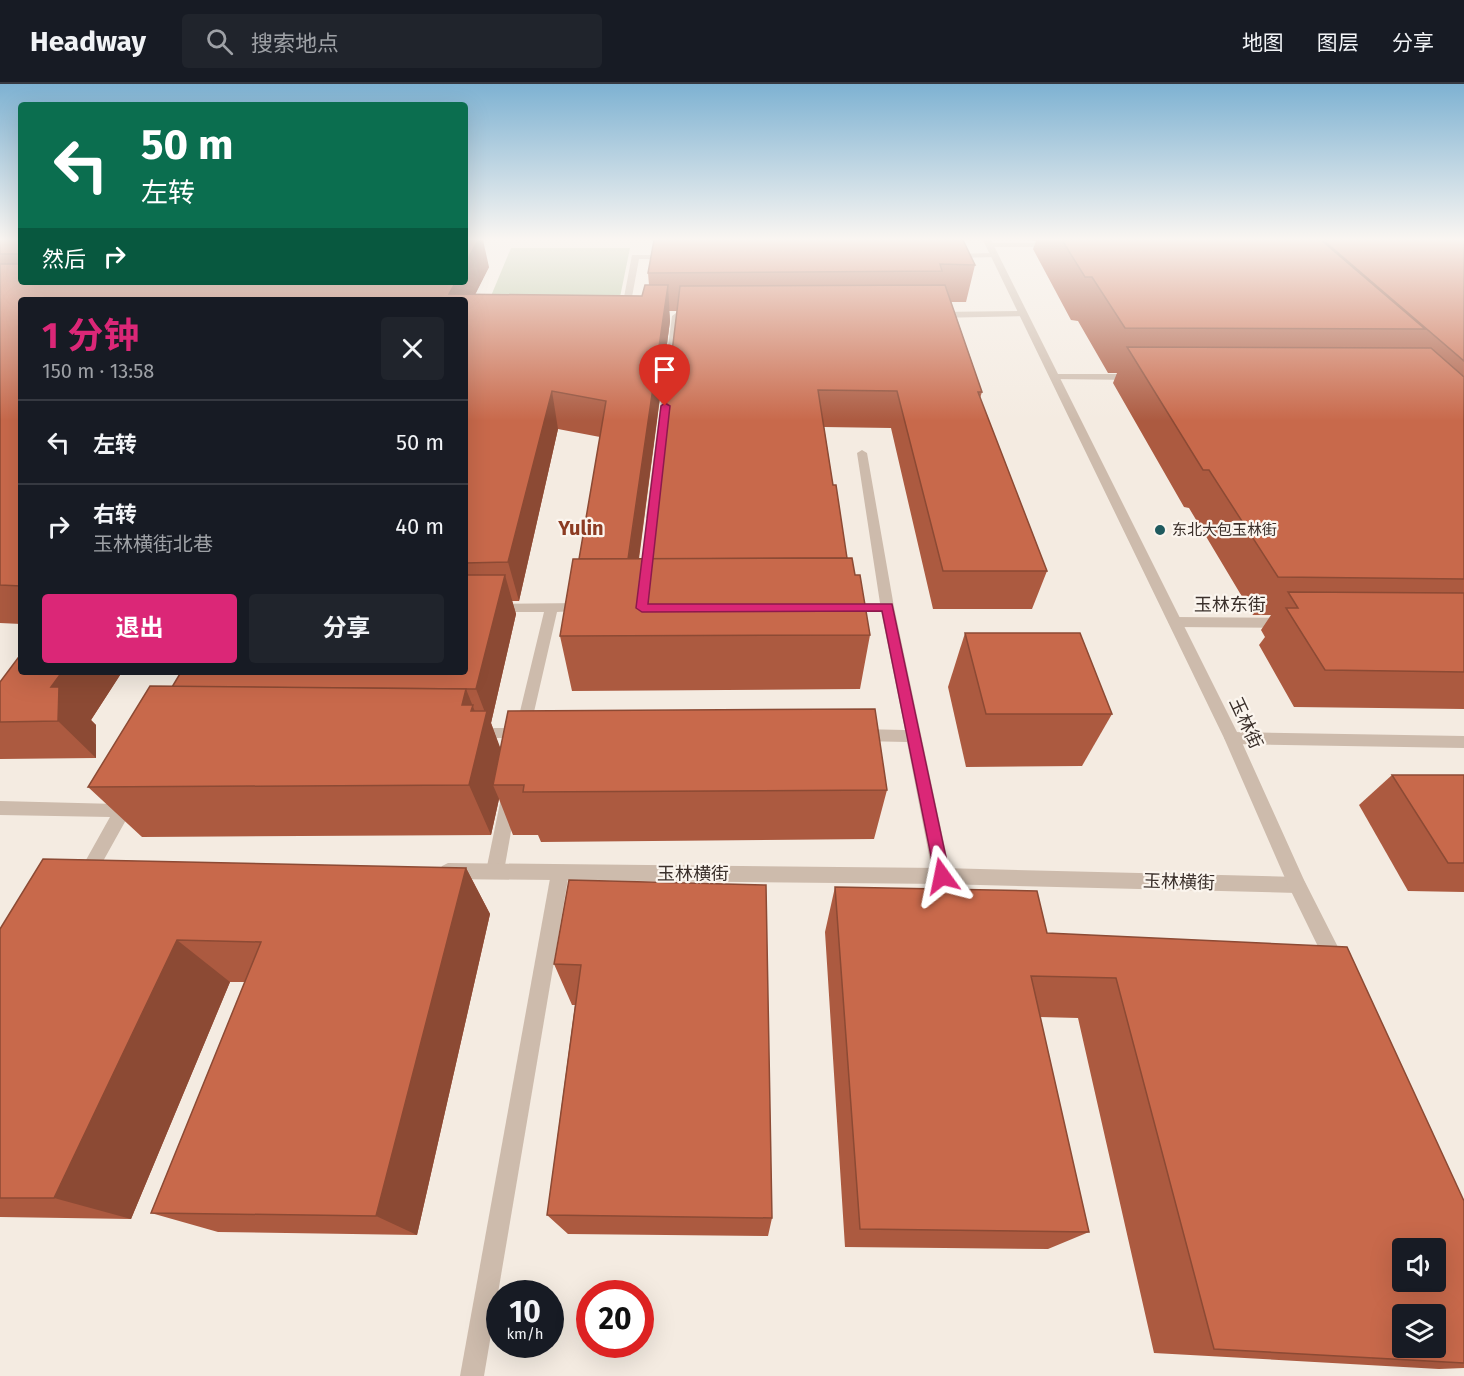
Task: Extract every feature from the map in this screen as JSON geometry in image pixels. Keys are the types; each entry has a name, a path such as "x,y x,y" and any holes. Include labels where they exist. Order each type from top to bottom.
{"street":[{"path":"625,316 628,300"},
{"name":"玉林街","path":"1016,300 1232,738 1297,885 1344,981"},
{"path":"927,315 1023,314"},
{"path":"613,316 635,316"},
{"path":"651,526 676,316"},
{"path":"1054,377 1149,378"},
{"path":"862,453 887,607 942,876"},
{"path":"463,734 525,738 552,607"},
{"path":"829,607 887,607"},
{"path":"468,608 597,608"},
{"name":"玉林东街","path":"1175,622 1302,623"},
{"path":"841,735 912,736"},
{"path":"1232,738 1464,742"},
{"path":"495,871 513,780"},
{"path":"76,893 139,782"},
{"path":"0,808 123,811"},
{"name":"玉林横街","path":"435,871 942,876 1297,885"},
{"path":"88,873 112,873"},
{"path":"472,1376 560,873"}],"green space":[{"path":"489,300 619,300 618,307 486,308"}],"building":[{"path":"0,300 18,300 18,586 0,585"},
{"path":"468,300 666,300 628,559 579,559 606,401 552,391 508,562 468,563"},
{"path":"678,300 950,300 982,392 978,392 1047,571 943,571 897,391 818,390 847,558 647,559"},
{"path":"1107,300 1391,300 1425,329 1125,328"},
{"path":"1393,300 1464,300 1464,361"},
{"path":"1127,347 1431,348 1464,377 1464,579 1278,577 1209,470 1203,470"},
{"path":"852,558 855,575 860,575 870,635 560,636 573,559"},
{"path":"468,575 505,575 476,689 172,687 179,675 468,675"},
{"path":"1288,592 1464,593 1464,672 1325,670 1286,608 1298,608"},
{"path":"965,633 1080,633 1112,714 986,714"},
{"path":"18,658 18,675 60,675 51,687 59,687 58,721 0,722 0,682"},
{"path":"150,686 466,689 462,705 473,705 471,711 487,711 469,785 88,787"},
{"path":"875,709 887,790 523,792 524,785 493,785 508,711"},
{"path":"1392,775 1464,775 1464,863 1448,863"},
{"path":"43,859 466,868 376,1216 151,1213 261,942 177,940 54,1198 0,1198 0,929"},
{"path":"569,880 766,885 772,1218 547,1215 581,965 554,964"},
{"path":"835,887 1037,891 1047,933 1347,947 1464,1201 1464,1363 1214,1349 1116,978 1031,976 1089,1232 860,1229"}],"place":[{"name":"东北大包玉林街","path":"1160,530"}],"district":[{"name":"Yulin","path":"581,528"}],"route":[{"path":"665,406 642,608 887,607 942,876"}]}
